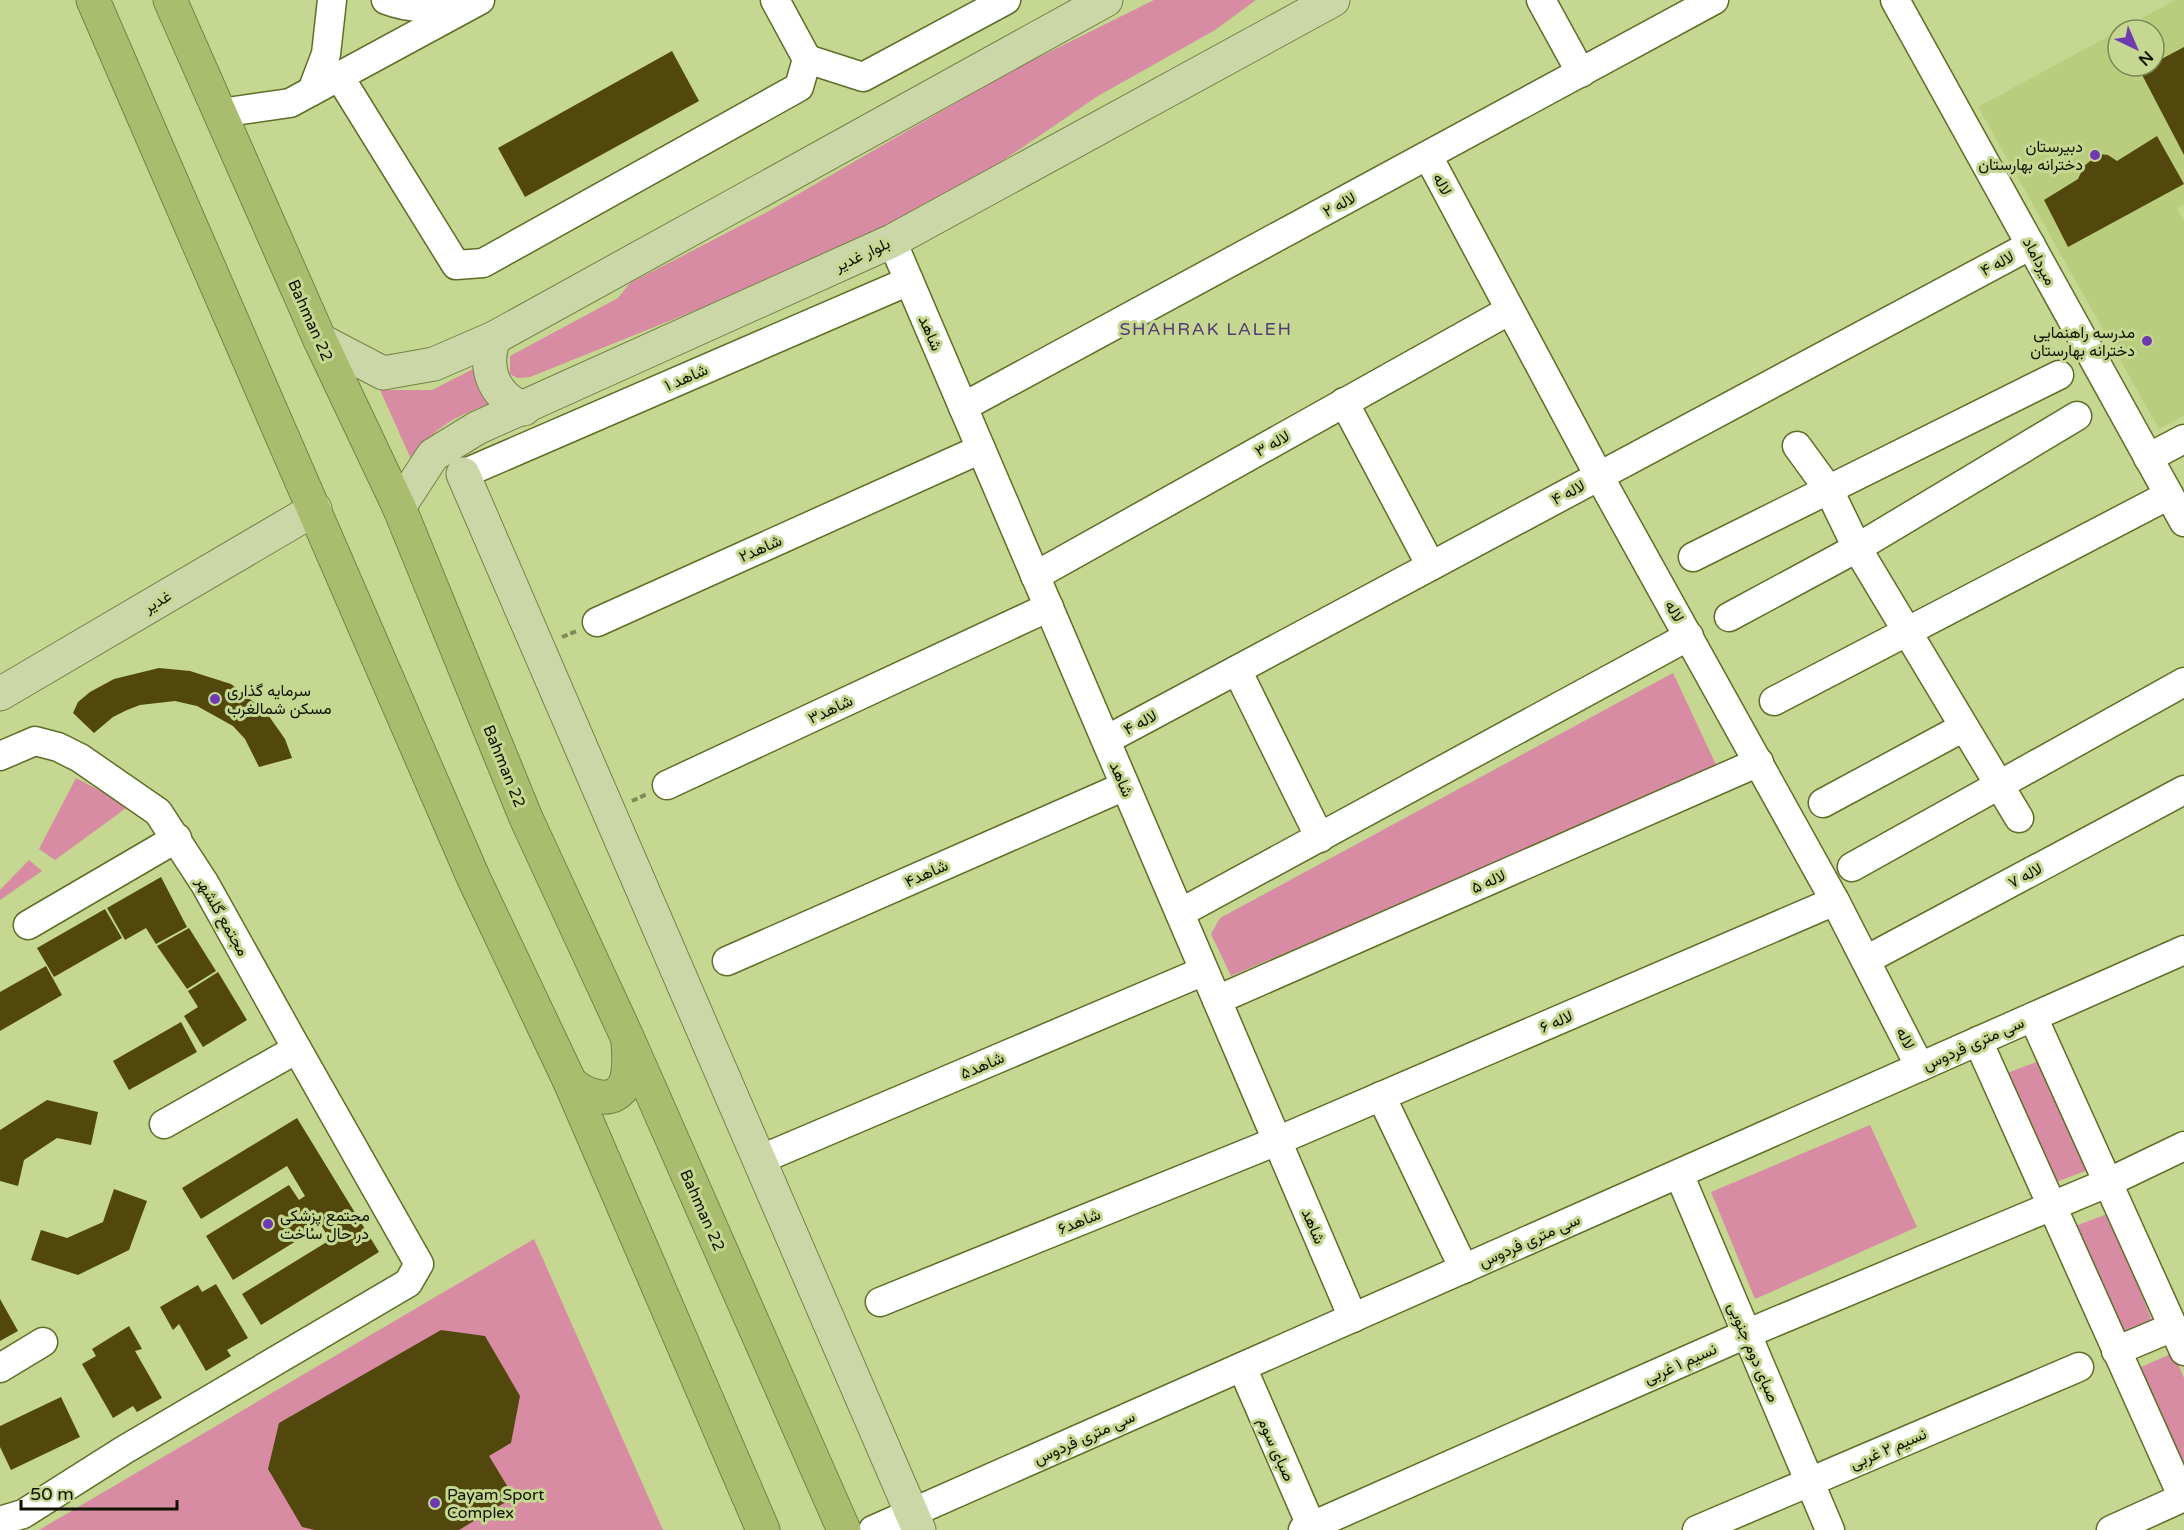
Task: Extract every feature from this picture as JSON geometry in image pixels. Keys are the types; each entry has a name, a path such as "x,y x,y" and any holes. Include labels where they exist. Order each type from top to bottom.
{"highway":[{"path":"93,0 474,879 570,1082 763,1530"},
{"name":"Bahman 22","path":"170,0 320,340 399,507 526,818 628,1039 844,1530"},
{"path":"570,1082 582,1093 596,1098 612,1096 625,1084 629,1067 628,1039"}],"main road":[{"path":"320,340 383,373 434,364 494,338 1106,0"},
{"path":"1264,38 1274,21 1277,0"},
{"name":"بلوار غدیر","path":"399,507 433,455 477,428 524,409 892,241 1333,0"},
{"path":"494,338 489,359 492,380 499,393 510,403 524,409"},
{"path":"463,474 611,811 915,1522"},
{"name":"غدیر","path":"0,694 315,509"}],"street":[{"path":"312,91 326,54 332,0"},
{"path":"386,0 404,7 426,8 475,2"},
{"path":"775,0 807,59 862,77 1006,0"},
{"path":"1541,0 1581,73"},
{"name":"لاله ۲","path":"963,408 1714,0"},
{"name":"میرداماد","path":"1896,0 2184,522"},
{"path":"220,113 290,103 475,2"},
{"path":"339,76 456,265 483,263 799,87 807,59"},
{"name":"لاله","path":"1428,156 1599,476 1835,901 1920,1067"},
{"name":"شاهد","path":"892,241 1353,1318"},
{"name":"لاله ۴","path":"1106,740 2031,244"},
{"name":"شاهد ۱","path":"463,474 909,281"},
{"name":"لاله ۳","path":"1035,576 1510,310"},
{"path":"1693,556 2059,375"},
{"path":"1344,402 1431,566"},
{"path":"1729,617 1857,548 2077,416"},
{"path":"2148,458 2184,439"},
{"path":"1797,446 1829,490 1857,548 2019,818"},
{"name":"شاهد۲","path":"597,622 981,449"},
{"path":"1774,701 2169,495"},
{"name":"شاهد۳","path":"667,785 1049,607"},
{"path":"1180,913 1689,636"},
{"path":"1237,670 1320,838"},
{"path":"1852,867 1997,784 2184,682"},
{"path":"1823,803 1964,727"},
{"name":"مجتمع گلشهر","path":"0,756 35,741 58,747 80,758 158,812 177,838 419,1264 408,1283 124,1450 23,1514 0,1521"},
{"name":"لاله ۵","path":"1217,1000 1759,762"},
{"name":"شاهد۴","path":"727,961 1125,786"},
{"name":"لاله ۷","path":"1866,960 2184,790"},
{"path":"28,925 177,838"},
{"name":"لاله ۶","path":"1277,1141 1835,901"},
{"name":"سی متری فردوس","path":"873,1530 915,1522 1242,1367 2184,950"},
{"name":"شاهد۵","path":"759,1160 1204,971"},
{"path":"2032,1017 2178,1339 2116,1351"},
{"path":"1978,1041 2184,1498 2110,1530"},
{"path":"164,1124 297,1049"},
{"path":"1381,1096 1464,1269"},
{"name":"شاهد۶","path":"880,1302 1277,1141"},
{"name":"نسیم ۱ غربی","path":"1309,1529 1746,1334 2107,1183 2184,1146"},
{"name":"صبای دوم جنوبی","path":"1678,1174 1830,1530"},
{"path":"0,1368 43,1342"},
{"name":"صبای سوم","path":"1242,1367 1309,1529"},
{"name":"نسیم ۲ غربی","path":"1697,1530 2079,1367"}],"path":[{"path":"538,648 597,622"},
{"path":"611,811 667,785"}],"shaded area":[{"path":"1154,0 1256,0 1215,30 1098,96 930,210 826,258 530,377 517,378 510,374 510,356 618,298 630,283 769,211 1009,72"},
{"name":"دبیرستان دخترانه بهارستان","path":"2175,0 2184,0 2184,204 2177,208 2184,221 2184,416 2159,429 1978,107 2106,38 2106,78 2166,78 2166,18 2142,18"},
{"path":"483,364 495,402 468,412 448,423 430,437 411,459 380,390 432,390"},
{"path":"1673,673 1718,769 1231,976 1211,934 1220,918"},
{"path":"76,778 129,806 55,860 39,849"},
{"path":"29,860 42,871 0,900 0,890"},
{"path":"2044,1059 2091,1169 2051,1184 2000,1076"},
{"path":"1870,1125 1917,1227 1755,1299 1711,1192"},
{"path":"2110,1213 2152,1321 2113,1335 2070,1228"},
{"path":"534,1239 663,1530 39,1530"},
{"path":"2173,1353 2184,1378 2184,1476 2132,1371"}],"building":[{"path":"2184,47 2184,155 2144,78 2166,78 2166,57"},
{"path":"672,51 699,101 525,197 498,148"},
{"path":"2157,136 2184,184 2068,247 2044,200 2078,179 2084,166 2099,154 2108,155 2117,161"},
{"path":"159,668 190,671 231,684 266,712 285,739 292,758 259,767 245,739 233,726 197,706 175,701 140,705 127,710 113,717 94,733 73,713 78,702 90,692 114,679"},
{"path":"161,877 187,927 156,944 146,928 125,940 107,908"},
{"path":"105,909 122,938 54,977 37,948"},
{"path":"189,928 216,971 187,989 157,946"},
{"path":"46,966 62,995 0,1031 0,992"},
{"path":"218,972 247,1020 203,1047 184,1016 198,1007 188,991"},
{"path":"181,1022 197,1052 129,1090 113,1061"},
{"path":"47,1100 98,1112 91,1145 57,1138 24,1160 18,1186 0,1181 0,1130"},
{"name":"مجتمع پزشکی در حال ساخت","path":"297,1118 379,1252 261,1325 242,1294 330,1240 312,1210 305,1215 314,1230 233,1280 206,1236 289,1185 299,1200 305,1196 287,1166 201,1219 182,1188"},
{"path":"114,1189 147,1201 129,1250 78,1275 31,1260 41,1230 67,1238 103,1222"},
{"path":"216,1284 248,1338 227,1350 231,1356 206,1371 179,1324 173,1330 160,1307 198,1285 202,1292"},
{"path":"0,1299 18,1331 0,1341"},
{"path":"129,1326 142,1349 135,1351 162,1398 137,1412 133,1406 113,1418 82,1364 96,1356 92,1349"},
{"path":"441,1330 485,1336 520,1396 511,1443 489,1456 514,1497 459,1530 315,1530 302,1527 268,1469 279,1423"},
{"path":"61,1397 80,1437 11,1470 0,1447 0,1426"}],"place":[{"name":"دبیرستان دخترانه بهارستان","path":"2095,155"},
{"name":"مدرسه راهنمایی دخترانه بهارستان","path":"2147,341"},
{"name":"سرمایه گذاری مسکن شمالغرب","path":"215,699"},
{"name":"مجتمع پزشکی در حال ساخت","path":"268,1224"},
{"name":"Payam Sport Complex","path":"435,1503"}],"district":[{"name":"SHAHRAK LALEH","path":"1206,329"}]}
